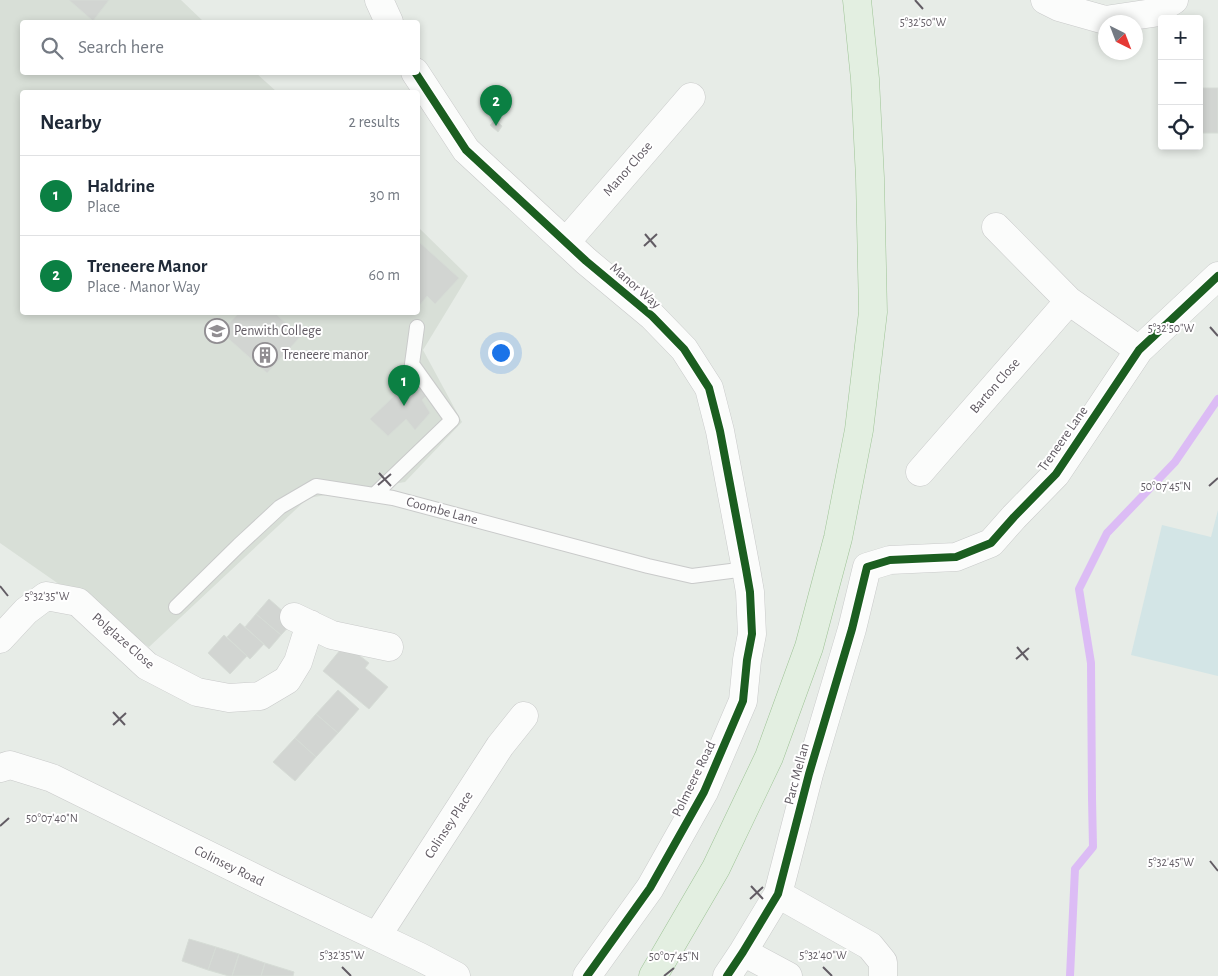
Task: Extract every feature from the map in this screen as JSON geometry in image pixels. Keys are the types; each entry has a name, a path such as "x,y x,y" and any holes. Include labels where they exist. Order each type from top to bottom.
{"highway":[{"path":"654,976 716,868 769,757 809,647 838,538 859,430 873,312 870,178 865,79 857,0"}],"street":[{"path":"379,0 388,20"},
{"path":"1045,0 1059,7 1106,20 1153,13 1174,0"},
{"name":"Manor Way","path":"417,75 466,150 566,242 652,316 684,349 709,388 720,431 746,569"},
{"name":"Manor Close","path":"566,242 691,97"},
{"path":"996,227 1069,301 1139,350"},
{"name":"Treneere Lane","path":"867,567 890,560 956,557 991,543 1056,474 1139,350 1218,276"},
{"name":"Barton Close","path":"920,472 1069,301"},
{"name":"Parc Mellan","path":"727,976 744,952 778,894 809,774 852,629 867,567"},
{"name":"Polmeere Road","path":"586,976 650,888 704,792 743,701 746,660 752,634 750,592 746,569"},
{"name":"Polglaze Close","path":"0,639 26,611 46,596 78,602 146,666 197,692 229,698 260,696 287,680 298,662 302,620 332,635 389,648"},
{"name":"Colinsey Place","path":"376,936 500,746 524,716"},
{"name":"Colinsey Road","path":"0,768 10,765 52,778 456,976"},
{"path":"778,894 870,946 883,962 883,976"},
{"path":"744,952 788,976"}],"lane":[{"path":"374,495 452,420 412,364 417,327"},
{"name":"Coombe Lane","path":"176,607 238,545 280,508 316,486 393,498 692,576 746,569"}],"shaded area":[{"name":"Penwith College","path":"0,0 181,0 202,20 20,20 20,75 258,75 275,90 20,90 20,315 420,315 420,229 468,276 423,350 462,422 405,482 308,498 149,647 0,543"},
{"path":"1218,510 1218,676 1131,655 1162,525 1211,537"}],"building":[{"path":"69,0 109,0 92,20"},
{"path":"1203,88 1218,88 1218,133 1203,133"},
{"path":"495,120 502,126 498,132 490,125"},
{"path":"420,243 459,278 435,304 427,296 420,305"},
{"name":"Treneere manor","path":"237,315 277,315 300,337 267,373 221,332"},
{"path":"410,381 427,395 422,400 430,413 415,430 406,419 388,436 370,419"},
{"path":"269,599 294,621 281,635 256,614"},
{"path":"256,614 281,635 269,649 245,627"},
{"path":"240,623 264,644 250,659 227,637"},
{"path":"224,635 247,656 230,674 208,653"},
{"path":"345,644 369,663 365,668 388,687 369,709 323,671"},
{"path":"338,690 359,709 338,733 316,714"},
{"path":"316,714 338,733 316,757 295,738"},
{"path":"295,738 316,757 295,781 273,762"},
{"path":"189,939 216,947 208,970 182,961"},
{"path":"216,947 239,954 232,976 208,970"},
{"path":"239,954 265,963 261,976 232,976"},
{"path":"265,963 294,972 293,976 261,976"}],"waterway":[{"path":"1070,976 1075,869 1093,847 1091,663 1079,589 1107,533 1175,462 1218,399"}],"cycle path":[{"path":"417,75 466,150 586,261 652,316 684,349 709,388 720,431 750,592 752,634 743,701 704,792 650,888 587,976"},
{"path":"727,976 778,894 809,774 852,629 867,567 890,560 956,557 991,543 1056,474 1139,350 1218,276"}],"place":[{"name":"Treneere Manor","path":"496,126"},
{"name":"Penwith College","path":"217,331"},
{"name":"Treneere manor","path":"265,355"},
{"name":"Haldrine","path":"404,406"}]}
